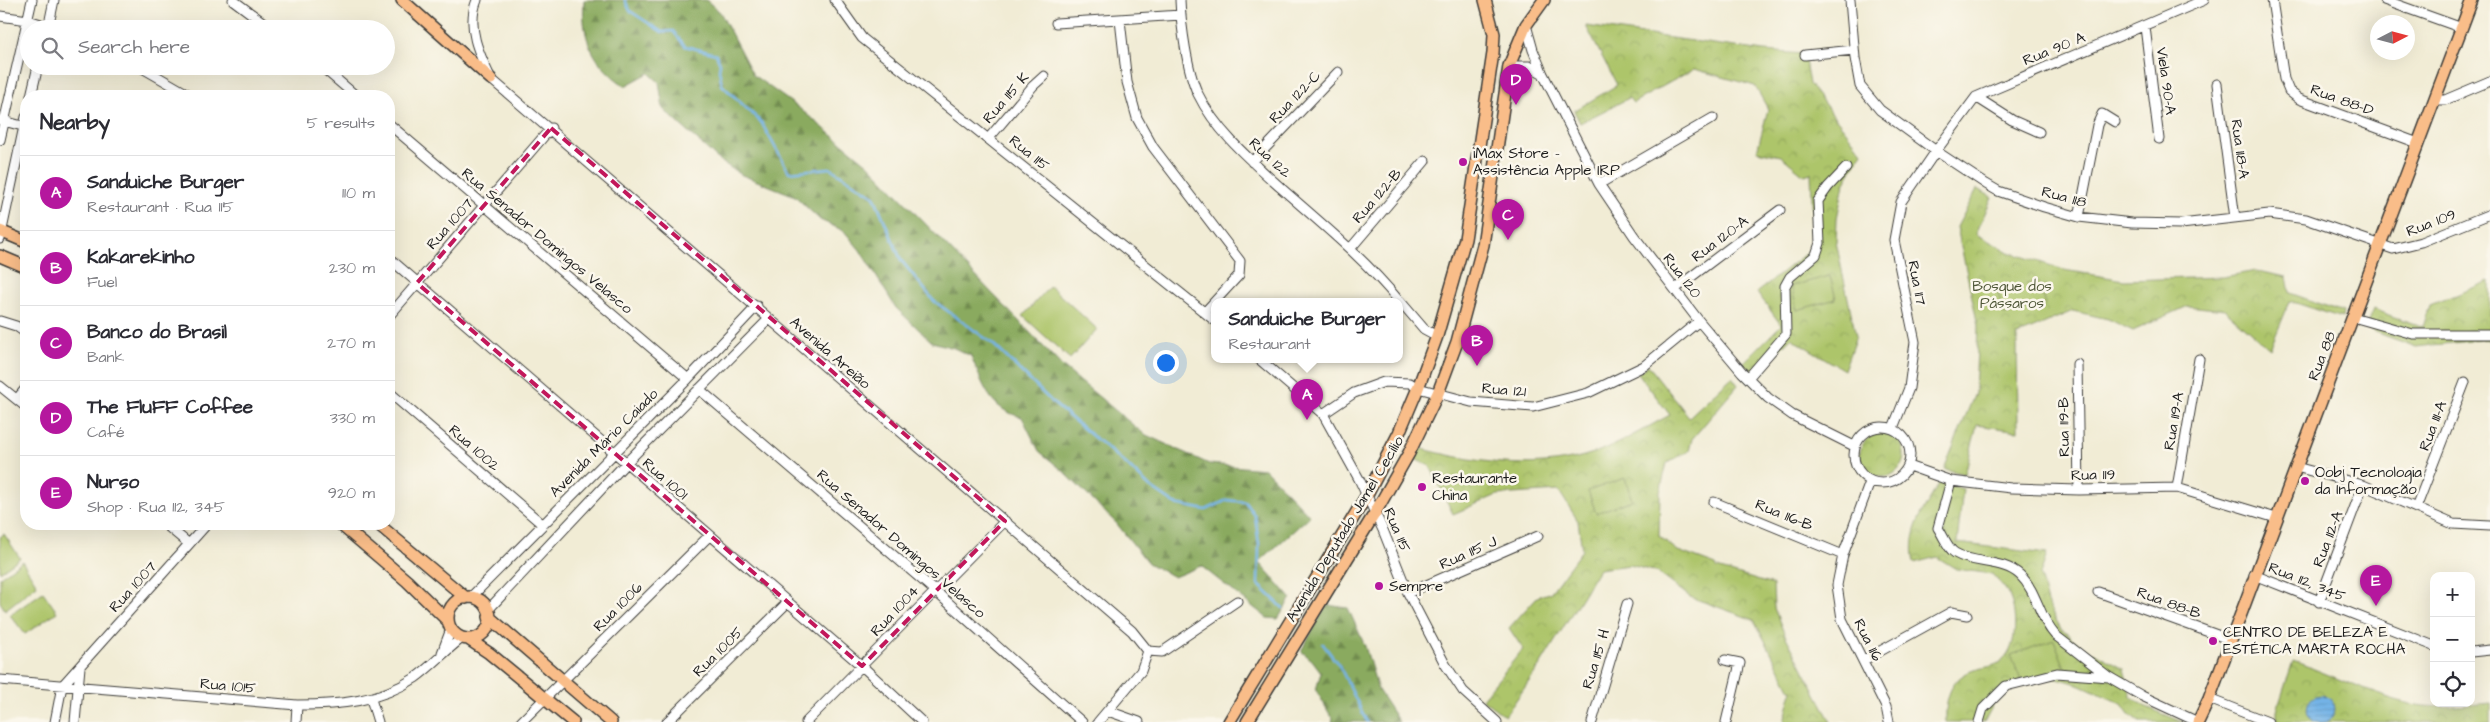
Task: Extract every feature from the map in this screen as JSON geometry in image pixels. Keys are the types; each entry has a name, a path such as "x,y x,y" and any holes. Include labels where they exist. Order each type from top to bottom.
{"main road":[{"path":"402,0 491,78"},
{"name":"Avenida Deputado Jamel Cecílio","path":"1229,722 1367,495 1399,433 1437,336 1465,240 1493,53 1494,34 1485,0"},
{"name":"Avenida Deputado Jamel Cecílio","path":"1247,722 1376,512 1409,453 1438,393 1457,342 1483,245 1509,66 1526,26 1544,0"},
{"name":"Rua 88","path":"2198,722 2209,699 2254,575 2472,0"},
{"path":"1,234 20,240"},
{"path":"0,256 20,264"},
{"path":"347,530 407,581 465,638 489,653 573,722"},
{"path":"385,530 468,598 480,601 488,613 611,722"},
{"path":"450,625 453,606 468,598"},
{"path":"465,638 481,635 486,630 488,613"}],"street":[{"path":"0,16 28,20 32,0"},
{"path":"52,20 54,0"},
{"path":"233,0 260,20"},
{"path":"477,0 472,24 475,40 491,78"},
{"name":"Rua 115","path":"835,0 862,38 1211,317"},
{"name":"Rua 122","path":"1180,0 1181,15 1197,93 1218,125 1252,162 1350,249 1396,298"},
{"name":"Rua 118","path":"1850,0 1854,50 1860,86 1880,110 1936,151 1998,191 2079,217 2132,223 2171,224 2269,214 2306,219 2380,244"},
{"name":"Rua 90 A","path":"1936,151 1976,97 2048,65 2145,27 2204,0"},
{"name":"Rua 88-D","path":"2272,0 2284,79 2289,91 2299,99 2418,144"},
{"path":"2384,0 2462,28"},
{"path":"1056,23 1181,15"},
{"path":"1120,20 1128,82 1137,118 1153,147 1240,261 1239,275 1218,298"},
{"name":"Rua 120","path":"1526,26 1542,74 1599,184 1634,236 1699,320 1748,378 1768,398 1792,415 1854,446"},
{"name":"Viela 90-A","path":"2145,27 2160,139"},
{"path":"1804,54 1854,50"},
{"path":"0,140 2,120 20,51"},
{"path":"1509,66 1529,66 1542,74"},
{"name":"Rua 122-C","path":"1252,162 1338,72"},
{"path":"32,90 36,75"},
{"path":"154,75 180,90"},
{"path":"332,75 349,90"},
{"name":"Rua 115 K","path":"989,138 1033,86 1044,76"},
{"name":"Avenida Areião","path":"491,78 1005,520 1132,631 1148,651"},
{"path":"2437,95 2445,100 2490,81"},
{"name":"Rua 118-A","path":"2216,84 2235,218"},
{"path":"1976,97 2012,120 2039,132"},
{"path":"2079,217 2097,125 2102,114 2115,122"},
{"path":"1599,184 1713,118"},
{"path":"2,120 20,122"},
{"name":"Rua 1007","path":"395,309 551,128"},
{"name":"Rua Senador Domingos Velasco","path":"395,129 688,379"},
{"path":"1,234 20,150"},
{"name":"Rua 117","path":"1893,428 1909,388 1915,342 1894,240 1901,202 1936,151"},
{"name":"Rua 122-B","path":"1350,249 1425,160"},
{"path":"1748,378 1784,338 1787,329 1786,286 1790,277 1816,255 1820,243 1818,201 1846,168"},
{"name":"Rua 120-A","path":"1675,289 1780,210"},
{"name":"Rua 109","path":"2380,244 2393,249 2408,247 2490,214"},
{"name":"Rua 1001","path":"395,263 862,666 922,722"},
{"path":"1205,312 1211,305"},
{"name":"Rua 122","path":"1403,305 1424,329 1437,336"},
{"name":"Avenida Mário Caiado","path":"468,598 688,379 757,306"},
{"path":"2353,316 2413,334 2490,334"},
{"name":"Avenida Mário Caiado","path":"488,613 626,463 769,319"},
{"name":"Rua 121","path":"1323,414 1354,393 1384,382 1410,383 1418,388 1471,402 1533,407 1588,393 1644,366 1699,320"},
{"path":"0,321 20,329"},
{"name":"Rua 119-A","path":"2177,488 2199,359"},
{"name":"Rua 115","path":"1264,363 1323,414 1376,512 1408,593 1444,664 1463,691 1497,722"},
{"name":"Rua 119-B","path":"2077,364 2079,490"},
{"name":"Rua 111-A","path":"2416,508 2465,382"},
{"path":"0,386 20,402"},
{"name":"Rua Senador Domingos Velasco","path":"700,390 934,590 1082,722"},
{"path":"17,399 20,395"},
{"name":"Rua 1002","path":"395,397 542,524"},
{"path":"1878,426 1893,428 1905,437 1911,451 1909,466 1900,478 1886,484 1870,482 1859,473 1856,467 1853,460 1854,446 1863,433 1878,426"},
{"name":"Rua 119","path":"1909,466 1951,481 2011,488 2079,490 2177,488 2276,518"},
{"path":"2296,467 2364,485 2453,524 2490,526"},
{"path":"1951,481 1938,528 1954,552 1984,563 2003,565 2020,575 2030,589 2051,631 2110,677 2142,696 2198,722"},
{"name":"Rua 116","path":"1870,482 1843,555 1837,585 1842,619 1886,707 1889,722"},
{"name":"Rua 112-A","path":"2319,602 2364,485"},
{"name":"Rua 116-B","path":"1714,502 1843,555"},
{"name":"Rua 1004","path":"806,722 1005,520"},
{"path":"172,530 190,544"},
{"name":"Rua 1007","path":"62,686 202,530"},
{"name":"Rua 1006","path":"521,722 710,534"},
{"name":"Rua 115 J","path":"1408,593 1538,536"},
{"name":"Rua 112, 345","path":"2254,575 2430,644"},
{"name":"Rua 88-B","path":"2098,592 2231,640"},
{"path":"1098,722 1141,671 1148,651 1162,652 1237,601"},
{"name":"Rua 1005","path":"667,722 788,602"},
{"name":"Rua 115 H","path":"1592,722 1627,604"},
{"path":"1864,660 1951,612 1967,615"},
{"name":"Rua 1015","path":"441,655 450,625"},
{"name":"Rua 1015","path":"0,680 297,705 332,705 371,699 416,677 441,655 465,638"},
{"path":"2475,652 2490,650"},
{"path":"1724,660 1740,663 1726,722"},
{"path":"74,722 80,688 80,668"},
{"path":"1980,722 1983,710 2006,686 2057,673 2110,677"},
{"path":"56,722 62,686"},
{"path":"371,699 378,722"},
{"path":"2209,699 2268,722"},
{"path":"296,722 297,705"},
{"path":"1108,711 1139,722"}],"highlighted area":[{"path":"551,128 1005,521 862,666 417,283"}],"green space":[{"path":"584,0 706,0 720,12 753,75 799,108 869,165 1063,367 1144,434 1209,464 1265,469 1310,516 1259,562 1291,598 1278,619 1267,618 1201,566 1174,577 1148,563 1117,524 1062,470 1039,451 1022,417 1011,414 995,402 984,386 971,356 954,348 932,342 896,308 860,250 844,231 820,220 795,196 742,175 720,161 663,109 659,82 649,73 625,86 614,78 597,59 587,39"},
{"path":"1586,26 1764,51 1804,54 1809,84 1862,152 1844,184 1837,218 1836,242 1856,336 1844,370 1791,338 1755,374 1743,363 1781,325 1757,292 1814,247 1811,173 1804,175 1781,156 1757,151 1768,109 1755,86 1694,69 1633,103 1629,98 1580,123 1574,111 1617,85"},
{"name":"Bosque dos Pássaros","path":"1977,189 1992,197 1976,234 2009,252 2064,270 2124,280 2223,277 2256,271 2287,277 2290,293 2343,312 2342,318 2290,301 2270,349 2225,310 2188,306 2133,331 2108,319 2073,311 2017,335 2018,431 1977,425 1965,474 1944,469 1975,393 1978,326 1957,227"},
{"path":"1830,276 1836,299 1797,310 1791,286"},
{"path":"2038,281 2045,304 2004,315 1998,292"},
{"path":"2490,281 2490,341 2486,339 2416,347 2365,328 2373,309 2423,327 2430,305"},
{"path":"1050,286 1097,329 1070,359 1023,316"},
{"path":"1648,365 1689,417 1732,377 1738,385 1692,439 1689,451 1667,463 1660,492 1659,536 1678,551 1716,565 1717,568 1773,585 1774,608 1784,633 1831,722 1784,722 1792,692 1754,620 1690,597 1657,572 1630,565 1599,569 1541,664 1505,716 1482,699 1523,649 1509,628 1537,597 1551,592 1582,550 1578,521 1559,491 1497,495 1453,514 1430,466 1414,459 1419,448 1480,461 1522,464 1564,461 1595,453 1670,415 1638,373"},
{"path":"1882,433 1894,437 1900,443 1904,455 1900,467 1894,473 1882,477 1870,473 1864,467 1860,455 1864,443 1870,437"},
{"path":"1625,478 1632,500 1596,513 1588,491"},
{"path":"1940,482 1963,489 1957,543 2047,554 2040,575 2047,603 2061,629 2080,645 2124,669 2131,696 2144,706 2183,722 2140,722 2129,714 2122,704 2081,685 2058,678 2031,679 2000,692 1984,722 1946,722 1946,706 1953,686 1971,671 1992,666 2003,660 2008,654 2014,638 2015,619 2009,595 1992,574 1956,569 1937,557 1914,563 1912,551 1915,530 1923,511"},
{"path":"4,534 20,558 0,572 0,537"},
{"path":"22,561 37,585 5,610 0,602 0,577"},
{"path":"43,592 57,612 25,634 10,615"},
{"path":"1327,605 1348,608 1365,646 1378,690 1399,722 1332,722 1333,720 1316,690 1321,672 1312,660 1301,651"},
{"path":"2054,640 2065,668 2022,683 2011,655"},
{"path":"2293,661 2377,694 2410,704 2430,707 2475,707 2475,704 2490,703 2490,722 2277,722 2277,710"}],"water":[{"path":"2321,695 2331,699 2335,709 2331,719 2321,723 2311,719 2307,709 2311,699"}],"waterway":[{"path":"625,0 630,11 662,32 673,31 685,46 716,54 720,63 719,70 722,85 761,122 789,172 830,168 874,196 901,260 934,301 993,344 1053,403 1126,464 1150,487 1175,504 1206,510 1227,500 1245,502 1255,516 1259,544 1258,584 1283,608"},
{"path":"1323,644 1340,667 1367,722"}],"place":[{"name":"The FluFF Coffee","path":"1516,105"},
{"name":"iMax Store - Assistência Apple IRP","path":"1463,162"},
{"name":"Banco do Brasil","path":"1508,240"},
{"name":"Kakarekinho","path":"1477,366"},
{"name":"Sanduiche Burger","path":"1307,420"},
{"name":"Oobj Tecnologia da Informação","path":"2305,481"},
{"name":"Restaurante China","path":"1422,487"},
{"name":"Sempre","path":"1379,586"},
{"name":"Nurso","path":"2376,606"},
{"name":"CENTRO DE BELEZA E ESTÉTICA MARTA ROCHA","path":"2213,641"}]}
